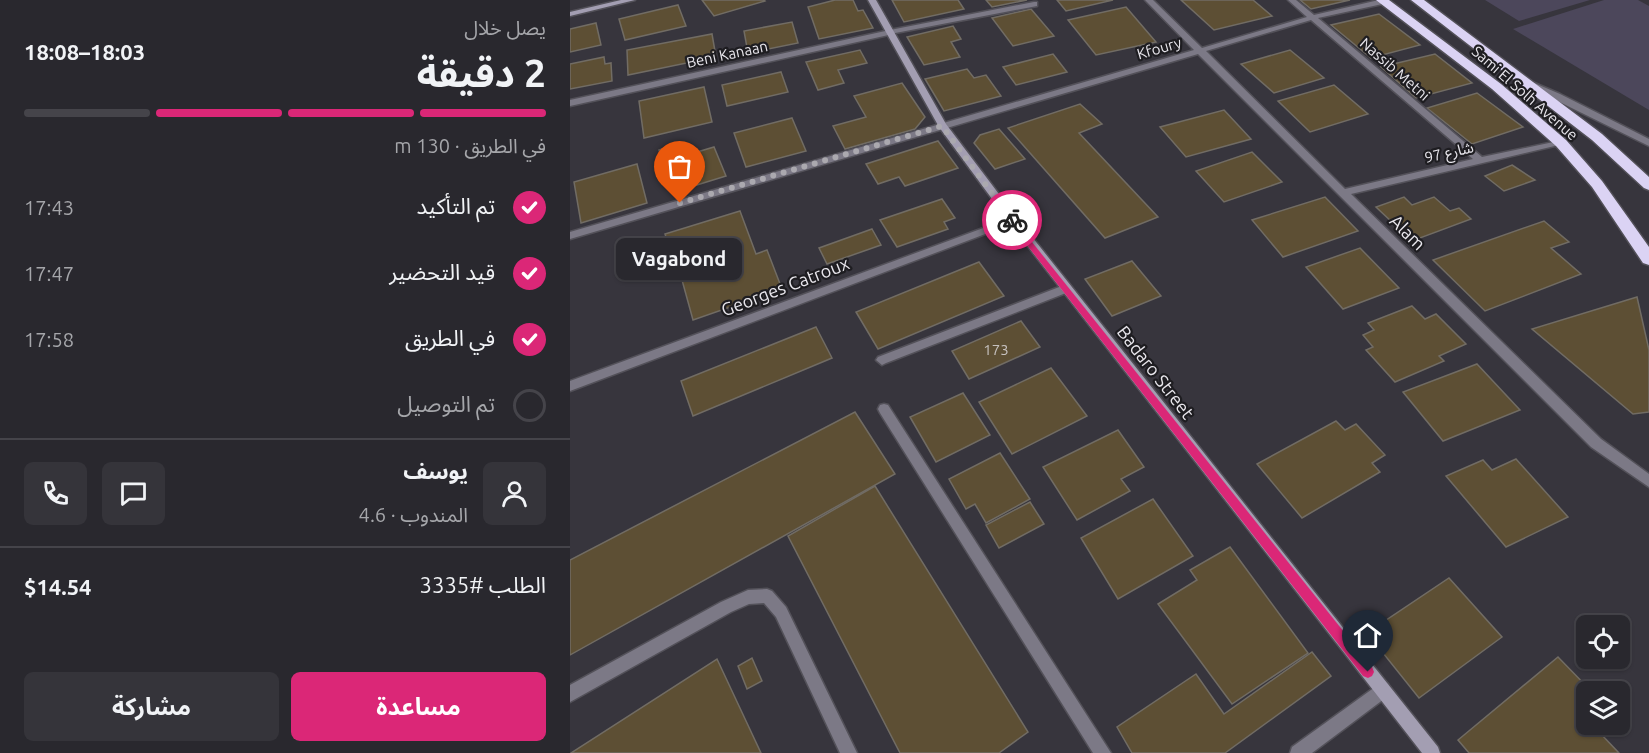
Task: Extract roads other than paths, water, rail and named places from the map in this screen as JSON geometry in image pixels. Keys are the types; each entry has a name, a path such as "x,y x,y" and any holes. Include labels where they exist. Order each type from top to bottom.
{"highway":[{"name":"Sami El Solh Avenue","path":"1417,0 1597,137 1649,185"},
{"name":"Sami El Solh Avenue","path":"1383,1 1473,68 1560,142 1591,176 1649,259"}],"street":[{"path":"570,14 631,0"},
{"name":"Badaro Street","path":"872,0 942,126 1013,220 1432,753"},
{"name":"Alam","path":"1149,0 1596,443 1649,481"},
{"name":"Nassib Metni","path":"1292,0 1479,160"},
{"name":"Kfoury","path":"570,236 1314,17 1383,1"},
{"name":"Beni Kanaan","path":"570,103 890,32 1034,4"},
{"path":"1529,84 1568,101 1649,143"},
{"name":"شارع 97","path":"1345,192 1560,142"},
{"name":"Georges Catroux","path":"570,386 1013,220"},
{"path":"882,360 1067,288"},
{"path":"884,409 1103,753"},
{"path":"570,694 726,607 748,597 767,596 781,612 849,753"},
{"path":"1298,753 1382,690"}],"place":[{"name":"Vagabond","path":"680,203"}]}
